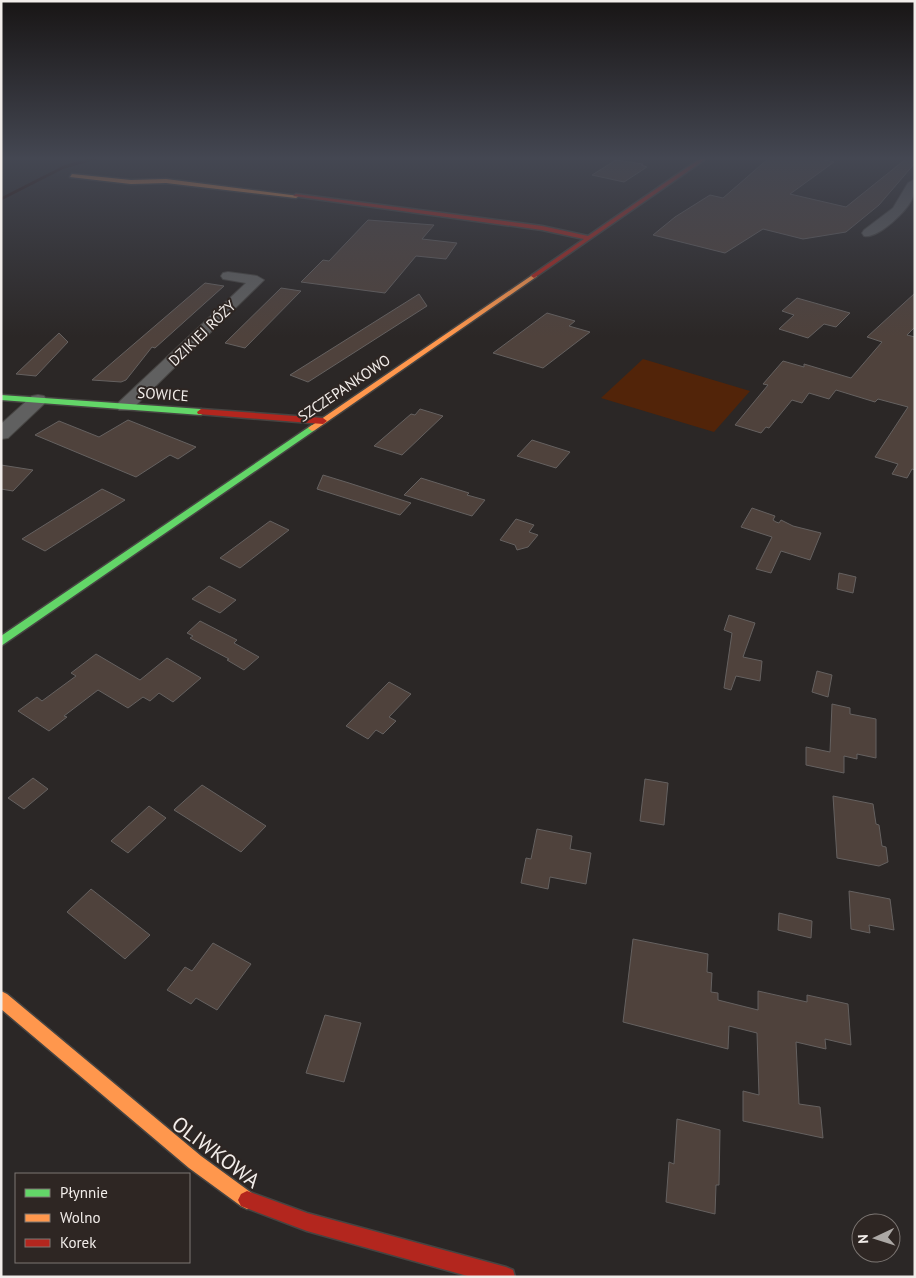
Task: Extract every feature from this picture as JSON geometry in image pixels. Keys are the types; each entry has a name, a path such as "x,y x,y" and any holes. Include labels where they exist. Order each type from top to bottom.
{"street":[{"path":"468,218 542,228 588,238"},
{"name":"SZCZEPANKOWO","path":"1,642 618,218"},
{"path":"869,233 889,218"},
{"name":"DZIKIEJ RÓŻY","path":"125,406 257,280 228,276"},
{"name":"SOWICE","path":"1,397 323,421"},
{"path":"1,434 38,400"},
{"name":"OLIWKOWA","path":"1,999 195,1162 234,1193 251,1203 307,1222 506,1277"}],"shaded area":[{"path":"643,359 750,391 714,432 601,398"}],"building":[{"path":"674,218 864,218 846,232 803,239 763,229 725,253 653,235"},
{"path":"368,220 434,225 422,239 457,243 446,259 416,256 385,293 301,282 323,260 329,261"},
{"path":"205,283 224,286 155,348 152,347 126,380 121,382 92,380"},
{"path":"281,288 301,291 245,348 225,343"},
{"path":"915,293 915,327 907,335 915,337 915,470 912,469 907,478 892,474 898,464 875,457 908,407 878,399 875,402 836,390 829,399 809,393 802,403 792,400 769,428 766,427 761,433 735,425 768,385 763,384 783,361 804,367 804,364 851,378 882,342 867,337"},
{"path":"419,294 427,306 308,382 290,375"},
{"path":"797,298 850,313 836,327 824,324 808,338 779,329 794,315 782,311"},
{"path":"547,313 575,321 569,326 590,332 543,368 493,353"},
{"path":"59,333 68,342 36,376 16,374"},
{"path":"420,409 443,416 402,455 374,446 411,414 415,415"},
{"path":"128,420 196,447 178,459 170,455 136,477 35,435 59,421 99,437"},
{"path":"532,440 570,452 556,468 517,456"},
{"path":"1,465 33,470 13,491 1,489"},
{"path":"323,475 411,503 400,515 317,489"},
{"path":"421,478 485,500 472,516 404,495"},
{"path":"102,489 125,500 45,551 22,539"},
{"path":"752,508 775,516 773,520 776,522 779,523 781,520 793,526 821,533 810,560 781,551 771,573 756,569 772,537 741,527"},
{"path":"516,519 534,525 529,532 538,535 528,547 517,550 515,545 500,540"},
{"path":"270,521 289,530 240,568 220,558"},
{"path":"839,573 856,577 853,593 837,589"},
{"path":"209,586 236,600 220,613 192,599"},
{"path":"729,615 755,623 743,657 762,661 760,681 736,676 731,690 724,688 732,633 724,630"},
{"path":"200,621 237,640 234,643 259,657 244,670 227,660 229,659 190,638 193,636 187,633"},
{"path":"96,654 140,680 167,658 201,678 173,702 159,693 150,701 143,697 128,708 98,690 64,716 67,717 49,731 18,711 37,697 42,701 76,676 71,673"},
{"path":"817,671 832,675 828,697 812,692"},
{"path":"389,682 411,694 389,717 396,721 383,734 376,730 368,739 346,726"},
{"path":"832,704 850,708 850,714 876,719 876,758 857,754 857,759 844,756 844,773 806,765 806,747 830,752"},
{"path":"33,778 48,789 24,809 8,798"},
{"path":"645,779 668,783 664,825 640,821"},
{"path":"202,785 266,826 241,852 174,810"},
{"path":"833,796 873,804 876,824 879,825 882,846 886,847 888,862 879,866 837,858"},
{"path":"149,806 166,818 128,853 111,841"},
{"path":"537,829 572,836 570,849 591,853 586,884 550,877 548,889 521,883 526,858 531,859"},
{"path":"91,889 150,935 125,959 67,912"},
{"path":"849,891 890,899 894,930 869,925 870,933 851,929"},
{"path":"779,913 812,921 811,938 778,930"},
{"path":"633,939 708,954 707,972 712,973 711,992 718,993 718,1000 758,1010 758,991 807,1002 807,995 848,1004 851,1045 825,1039 826,1049 796,1042 799,1104 820,1107 823,1138 743,1121 743,1091 759,1095 757,1033 729,1026 728,1049 623,1022"},
{"path":"213,943 251,964 217,1010 196,998 191,1004 167,990 185,967 192,971"},
{"path":"325,1015 361,1023 344,1082 306,1073"},
{"path":"677,1119 720,1130 719,1185 716,1185 715,1214 666,1202 669,1162 674,1164"}],"traffic: fast":[{"path":"1,397 201,412"},
{"path":"1,642 312,428"}],"traffic: slow":[{"path":"312,428 534,276"},
{"path":"1,999 195,1162 247,1200"}],"traffic: jam":[{"path":"462,218 542,228 589,238"},
{"path":"534,276 619,218"},
{"path":"201,412 323,421"},
{"path":"247,1200 307,1222 506,1277"}]}
